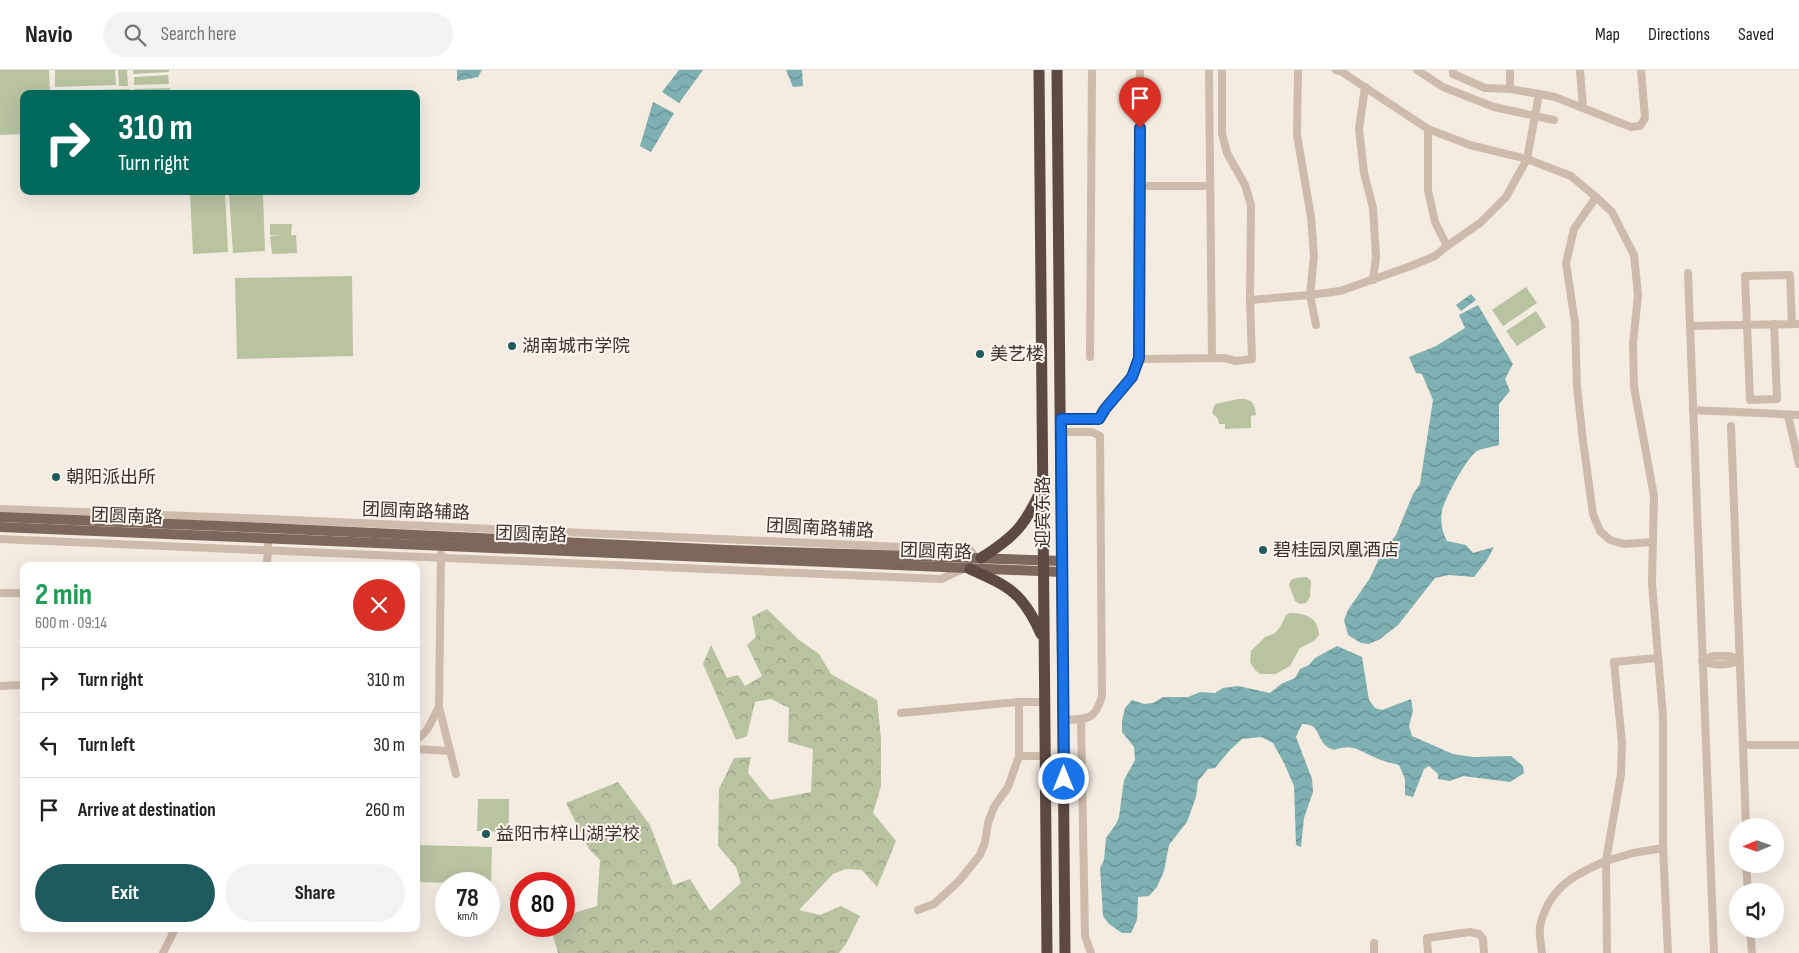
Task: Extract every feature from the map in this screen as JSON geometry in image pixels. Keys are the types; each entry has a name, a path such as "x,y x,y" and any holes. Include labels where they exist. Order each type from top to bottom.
{"highway":[{"name":"迎宾东路","path":"1039,70 1046,953"},
{"name":"迎宾东路","path":"1057,70 1065,953"},
{"path":"978,558 1016,532 1031,513 1042,486"},
{"path":"967,569 995,580 1018,595 1033,616 1044,642"}],"main road":[{"name":"团圆南路","path":"0,517 727,550 978,558 1043,566"},
{"name":"团圆南路","path":"0,528 268,538 441,552 967,569 1061,566"}],"street":[{"path":"1090,357 1092,70"},
{"path":"1061,419 1099,419 1132,377 1139,358 1140,70"},
{"path":"1209,70 1212,358"},
{"path":"1139,358 1252,359 1250,300 1251,205 1245,186 1227,153 1222,133 1222,70"},
{"path":"1298,70 1296,135 1311,218 1314,256 1310,295 1316,325"},
{"path":"1336,70 1342,72 1428,129 1470,145 1527,159 1571,176 1612,212 1634,255 1638,295 1634,344 1634,387 1654,496 1652,583 1663,717 1663,848 1668,953"},
{"path":"1417,70 1443,87 1494,107 1554,120"},
{"path":"1453,70 1453,74 1485,88 1510,89 1555,97 1631,127 1640,126 1645,118 1641,70"},
{"path":"1510,70 1510,89"},
{"path":"1580,70 1583,108"},
{"path":"1365,87 1359,129 1364,174 1372,208 1376,256 1373,280"},
{"path":"1250,300 1340,291 1435,256 1480,223 1506,197 1527,159 1539,94"},
{"path":"1428,129 1428,190 1435,222 1447,246"},
{"path":"1140,186 1210,186"},
{"path":"1596,197 1574,229 1566,263 1575,323 1577,387 1593,514 1600,531 1610,540 1624,544 1653,542"},
{"path":"1688,272 1714,953"},
{"path":"1690,326 1746,325 1774,324 1796,324 1790,275 1745,276 1746,325 1750,400 1777,399 1774,324"},
{"path":"1693,410 1799,416"},
{"path":"1788,415 1799,464"},
{"path":"1731,426 1746,818"},
{"path":"1061,432 1092,432 1100,436 1102,696 1098,710 1086,719 1063,720"},
{"name":"团圆南路辅路","path":"0,509 970,550 978,558"},
{"path":"267,562 268,538"},
{"path":"0,539 268,549 441,552 438,707 456,774"},
{"path":"0,594 20,594"},
{"path":"1607,953 1606,861 1621,774 1622,743 1614,662 1657,658"},
{"path":"1702,661 1712,665 1731,664 1740,660"},
{"path":"0,686 20,685"},
{"path":"901,713 1020,702 1045,702"},
{"path":"918,910 934,904 959,881 980,855 994,807 1008,787 1019,756 1020,702"},
{"path":"420,737 427,730 438,707"},
{"path":"1081,719 1085,936 1092,953"},
{"path":"1744,745 1799,745"},
{"path":"420,750 450,751"},
{"path":"1019,756 1045,756"},
{"path":"1542,953 1540,927 1549,903 1562,885 1582,872 1606,861 1633,853 1663,848"},
{"path":"163,953 174,932"},
{"path":"1428,953 1427,938 1470,932 1478,934 1483,939 1484,953"},
{"path":"1751,938 1752,953"},
{"path":"1374,943 1374,953"}],"green space":[{"path":"0,70 49,70 50,90 20,90 20,134 0,135"},
{"path":"55,70 115,70 116,85 55,87"},
{"path":"118,70 127,70 128,86 119,86"},
{"path":"133,70 169,70 169,72 133,74"},
{"path":"168,75 169,84 134,85 134,77"},
{"path":"170,88 170,90 134,90"},
{"path":"130,89 130,90 93,90"},
{"path":"190,195 225,195 228,252 193,254"},
{"path":"229,195 263,195 265,251 233,253"},
{"path":"270,224 292,224 291,235 296,235 297,253 272,254 270,236 284,235 270,235"},
{"path":"352,276 353,356 237,359 235,278"},
{"path":"1526,287 1537,303 1503,326 1492,310"},
{"path":"1536,311 1546,327 1517,346 1506,331"},
{"path":"1246,399 1252,402 1255,408 1256,415 1251,416 1251,428 1225,429 1225,424 1219,424 1218,419 1212,413 1215,404"},
{"path":"1307,577 1311,581 1310,597 1306,603 1300,604 1295,601 1289,585 1291,580"},
{"path":"767,609 799,640 819,654 831,674 877,700 881,738 881,786 873,813 896,841 877,887 862,870 846,869 833,874 799,910 820,915 841,906 860,916 846,944 839,953 558,953 553,937 575,937 575,913 597,906 600,860 589,849 566,803 618,782 650,825 673,885 690,879 710,911 741,883 736,867 718,846 719,789 734,758 751,757 748,773 770,800 811,792 813,749 788,742 789,708 771,699 755,702 747,736 736,740 703,664 711,645 727,678 738,675 745,686 762,676 747,645 756,637 752,617"},
{"path":"1290,613 1306,615 1314,621 1317,624 1319,635 1314,641 1300,648 1290,666 1276,674 1260,674 1250,662 1251,651 1265,637 1276,632 1286,615"},
{"path":"478,799 509,799 509,832 477,831"},
{"path":"420,845 492,847 491,872 435,872 435,883 420,882"}],"water":[{"path":"457,70 482,70 478,77 457,81"},
{"path":"679,70 703,70 679,103 662,92"},
{"path":"786,70 802,70 803,86 793,87"},
{"path":"653,102 674,113 651,152 640,146"},
{"path":"1471,294 1476,300 1461,311 1456,305"},
{"path":"1478,305 1513,364 1505,379 1510,391 1499,404 1499,445 1477,451 1468,461 1456,479 1447,498 1442,511 1441,523 1447,541 1466,545 1473,553 1494,547 1474,577 1449,575 1435,578 1398,625 1380,639 1369,644 1361,643 1348,635 1344,620 1348,610 1370,578 1382,552 1396,535 1413,494 1420,484 1433,400 1422,374 1416,373 1409,357 1436,346 1465,328 1459,315"},
{"path":"1337,646 1362,657 1369,700 1375,708 1382,710 1411,699 1413,711 1409,726 1412,736 1453,754 1473,757 1511,756 1523,766 1524,773 1510,782 1463,776 1450,781 1438,779 1438,774 1429,766 1424,769 1413,797 1405,795 1405,779 1399,765 1351,748 1346,747 1334,750 1326,746 1315,728 1302,724 1296,737 1312,779 1313,792 1304,818 1301,847 1296,845 1294,786 1284,763 1273,743 1261,737 1242,739 1215,768 1208,769 1198,781 1196,797 1187,822 1169,845 1164,871 1157,887 1149,896 1138,897 1137,920 1131,933 1122,933 1109,924 1103,916 1100,868 1104,860 1106,838 1119,817 1124,780 1135,760 1134,747 1122,732 1125,708 1132,700 1144,704 1153,703 1163,697 1188,697 1200,692 1215,693 1223,688 1238,686 1270,693 1281,684 1295,678 1300,669 1309,665 1315,658"}],"place":[{"name":"湖南城市学院","path":"512,346"},
{"name":"美艺楼","path":"980,354"},
{"name":"朝阳派出所","path":"56,477"},
{"name":"碧桂园凤凰酒店","path":"1263,550"},
{"name":"益阳市梓山湖学校","path":"486,834"}],"route":[{"path":"1064,779 1061,419 1099,419 1132,377 1139,358 1140,128"}]}
